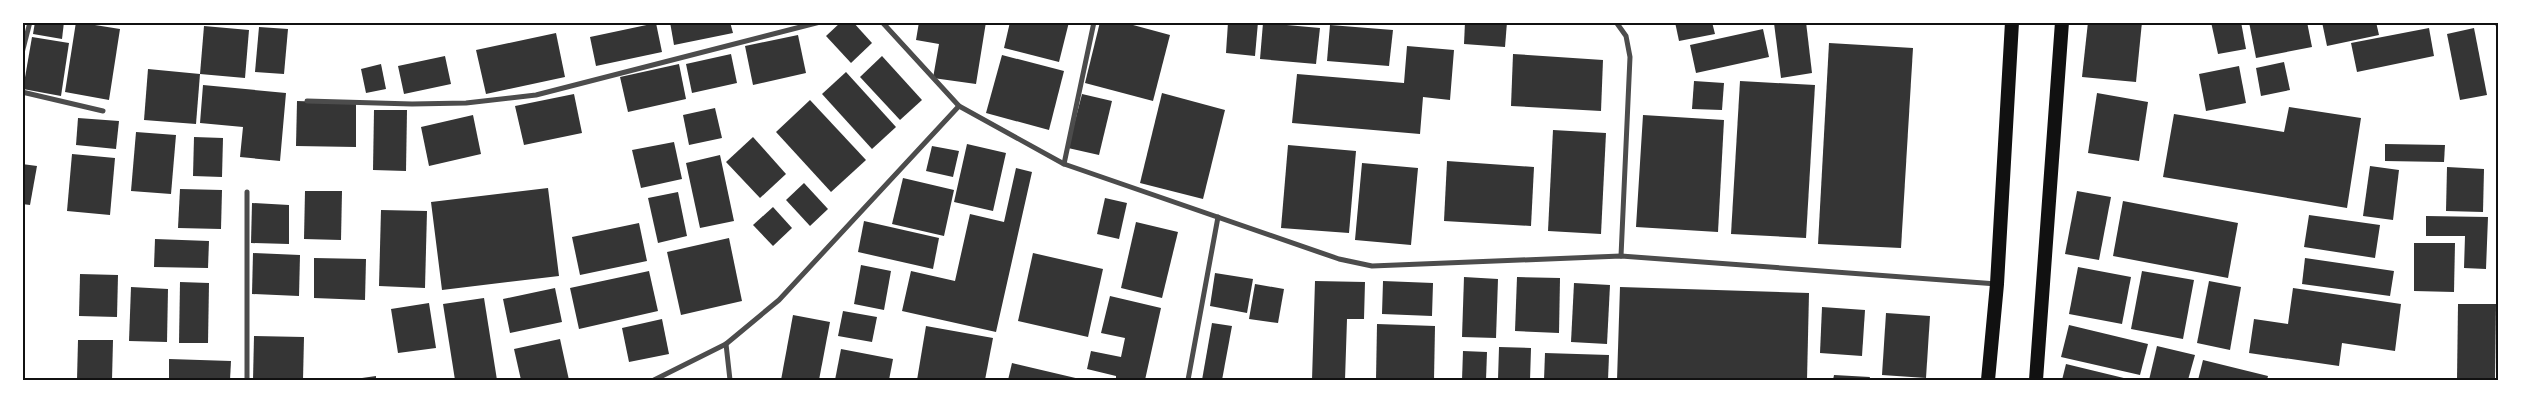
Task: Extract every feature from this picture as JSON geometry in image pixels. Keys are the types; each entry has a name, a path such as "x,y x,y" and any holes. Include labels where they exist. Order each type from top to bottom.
{"highway":[{"path":"1988,380 1996,284 2012,22"},
{"path":"2036,380 2062,22"}],"street":[{"path":"22,53 30,22"},
{"path":"307,101 412,104 466,102 536,95 820,22"},
{"path":"882,22 959,106 1064,164 1339,259 1372,266 1622,256 1996,284"},
{"path":"1064,164 1094,22"},
{"path":"1616,22 1626,36 1630,57 1622,256"},
{"path":"22,92 103,110"},
{"path":"654,380 726,344 779,300 959,106"},
{"path":"247,192 247,380"},
{"path":"1188,380 1218,217"},
{"path":"726,344 730,380"}],"building":[{"path":"35,22 64,22 62,39 33,34"},
{"path":"76,22 120,29 109,100 65,92"},
{"path":"670,22 730,22 733,33 674,45"},
{"path":"841,22 853,22 872,43 851,63 826,36"},
{"path":"919,22 986,22 976,84 933,78 939,44 916,40"},
{"path":"1010,22 1069,22 1059,62 1004,48"},
{"path":"1100,22 1122,22 1170,35 1153,101 1085,83"},
{"path":"1228,22 1258,22 1255,56 1226,53"},
{"path":"1465,22 1507,22 1505,47 1464,44"},
{"path":"1675,22 1712,22 1715,34 1679,41"},
{"path":"1806,22 1812,73 1781,78 1774,23"},
{"path":"2088,22 2142,22 2136,82 2082,77"},
{"path":"2211,22 2241,22 2246,49 2218,54"},
{"path":"2249,22 2307,22 2312,47 2256,58"},
{"path":"2322,22 2376,22 2379,35 2327,46"},
{"path":"656,23 662,52 596,66 590,37"},
{"path":"1263,23 1320,28 1316,64 1260,59"},
{"path":"1330,25 1393,30 1389,66 1327,61"},
{"path":"204,26 249,30 245,78 200,74"},
{"path":"259,27 288,29 284,74 255,72"},
{"path":"2429,28 2434,56 2357,72 2351,43"},
{"path":"2474,28 2487,95 2460,100 2447,34"},
{"path":"1763,29 1769,57 1696,73 1690,45"},
{"path":"556,33 565,77 486,94 476,50"},
{"path":"798,35 806,73 753,85 745,46"},
{"path":"32,37 69,43 61,96 23,89"},
{"path":"1829,43 1913,48 1901,248 1818,244"},
{"path":"1407,46 1454,50 1450,100 1423,97 1420,134 1292,123 1297,74 1404,83"},
{"path":"731,54 737,83 692,93 686,64"},
{"path":"1513,54 1603,60 1601,111 1511,106"},
{"path":"1002,55 1064,71 1049,130 986,113"},
{"path":"445,56 451,84 404,94 398,66"},
{"path":"882,56 922,100 900,120 860,77"},
{"path":"2284,62 2290,90 2261,96 2256,68"},
{"path":"381,64 386,89 366,93 361,69"},
{"path":"679,64 686,99 628,112 620,77"},
{"path":"2239,66 2246,103 2206,111 2199,74"},
{"path":"148,69 200,74 196,124 144,120"},
{"path":"846,72 896,127 872,149 822,94"},
{"path":"1694,81 1724,83 1722,110 1692,109"},
{"path":"1740,81 1815,85 1806,238 1731,234"},
{"path":"203,85 286,93 280,161 240,157 243,127 200,123"},
{"path":"1162,93 1225,110 1203,199 1140,183"},
{"path":"2097,93 2148,102 2139,161 2088,153"},
{"path":"574,94 582,133 524,145 515,106"},
{"path":"1082,94 1112,101 1099,155 1068,148"},
{"path":"810,100 866,160 831,192 776,132"},
{"path":"297,101 356,103 356,147 296,146"},
{"path":"2289,107 2361,118 2347,208 2163,177 2174,114 2284,132"},
{"path":"715,108 722,138 689,145 683,115"},
{"path":"374,110 407,110 406,171 373,170"},
{"path":"473,115 481,154 429,166 421,127"},
{"path":"1643,115 1724,120 1718,232 1636,227"},
{"path":"78,118 119,121 116,149 76,145"},
{"path":"1553,130 1606,133 1601,234 1548,231"},
{"path":"136,132 176,135 171,194 131,191"},
{"path":"194,137 223,138 222,177 193,176"},
{"path":"753,137 786,174 760,198 726,162"},
{"path":"674,142 682,179 641,188 632,150"},
{"path":"967,144 1006,153 993,211 954,202"},
{"path":"2385,144 2445,145 2444,162 2385,161"},
{"path":"1288,145 1356,151 1349,233 1281,228"},
{"path":"932,146 959,151 953,177 926,171"},
{"path":"72,154 115,158 110,215 67,211"},
{"path":"720,155 734,221 700,228 686,163"},
{"path":"1447,161 1534,167 1531,226 1444,221"},
{"path":"1362,163 1418,168 1411,245 1355,240"},
{"path":"22,164 37,166 30,205 22,204"},
{"path":"2370,166 2399,170 2393,220 2363,216"},
{"path":"2447,167 2484,169 2483,212 2446,211"},
{"path":"1016,168 1032,172 996,332 902,311 911,271 955,281 970,214 1004,222"},
{"path":"903,178 954,190 944,236 892,224"},
{"path":"804,183 828,209 810,226 786,200"},
{"path":"548,188 559,276 442,290 431,202"},
{"path":"180,189 222,190 221,229 178,228"},
{"path":"305,191 342,191 341,240 304,239"},
{"path":"2077,191 2111,197 2099,260 2065,254"},
{"path":"678,192 687,236 658,243 648,198"},
{"path":"1105,198 1127,203 1119,239 1097,234"},
{"path":"2123,201 2238,223 2228,278 2113,256"},
{"path":"252,203 289,205 289,244 251,243"},
{"path":"773,207 792,228 773,246 753,225"},
{"path":"381,210 427,211 425,288 379,286"},
{"path":"2309,215 2380,225 2375,258 2304,247"},
{"path":"2426,216 2488,217 2486,269 2464,268 2465,236 2426,236"},
{"path":"864,221 939,238 933,269 858,252"},
{"path":"1136,222 1178,232 1162,298 1121,288"},
{"path":"639,223 647,261 580,275 572,237"},
{"path":"729,238 742,301 681,315 667,252"},
{"path":"155,239 209,241 208,268 154,267"},
{"path":"2414,243 2455,243 2454,292 2414,291"},
{"path":"253,253 300,255 299,296 252,294"},
{"path":"1033,253 1103,269 1088,337 1018,321"},
{"path":"314,258 366,259 365,300 314,298"},
{"path":"2305,258 2394,271 2390,296 2302,284"},
{"path":"861,265 891,271 884,310 854,304"},
{"path":"2078,267 2131,277 2122,324 2069,314"},
{"path":"649,271 658,311 579,329 570,288"},
{"path":"2142,271 2194,280 2183,339 2131,329"},
{"path":"1215,273 1253,279 1247,313 1210,306"},
{"path":"80,274 118,275 117,317 79,316"},
{"path":"1464,277 1498,279 1496,338 1462,337"},
{"path":"1517,277 1560,278 1559,333 1515,331"},
{"path":"1315,281 1365,282 1364,319 1347,319 1345,380 1312,380"},
{"path":"1383,281 1433,283 1432,316 1382,314"},
{"path":"2209,281 2241,287 2230,350 2197,343"},
{"path":"180,282 209,283 208,343 179,343"},
{"path":"1574,283 1610,285 1607,344 1571,342"},
{"path":"1255,284 1284,289 1278,323 1249,319"},
{"path":"131,287 168,289 167,342 129,341"},
{"path":"1620,287 1809,293 1807,380 1617,380"},
{"path":"555,288 562,322 510,333 503,299"},
{"path":"2293,288 2401,304 2395,351 2342,343 2339,366 2249,353 2254,319 2288,324"},
{"path":"1110,296 1161,308 1145,380 1116,380 1116,376 1087,369 1091,351 1121,357 1125,338 1101,333"},
{"path":"484,298 497,380 455,380 443,304"},
{"path":"429,303 436,348 398,353 391,309"},
{"path":"2458,304 2496,304 2495,380 2457,380"},
{"path":"1822,307 1865,310 1862,356 1820,353"},
{"path":"843,311 877,317 872,342 838,336"},
{"path":"1886,313 1930,316 1926,378 1882,375"},
{"path":"793,315 830,322 819,380 781,380"},
{"path":"662,319 669,354 629,362 622,328"},
{"path":"1212,323 1232,326 1222,380 1202,380"},
{"path":"1377,324 1435,326 1434,380 1376,380"},
{"path":"2069,325 2148,344 2140,375 2061,357"},
{"path":"926,326 993,338 985,380 917,380"},
{"path":"254,336 304,337 303,380 253,380"},
{"path":"560,339 569,380 521,380 514,349"},
{"path":"78,340 113,340 112,380 77,380"},
{"path":"2157,346 2195,355 2188,380 2149,380"},
{"path":"1499,347 1531,348 1530,380 1498,380"},
{"path":"841,349 893,359 889,380 835,380"},
{"path":"1463,351 1487,352 1486,380 1462,380"},
{"path":"1545,353 1609,355 1608,380 1544,380"},
{"path":"169,359 231,361 230,380 169,380"},
{"path":"2203,360 2268,376 2267,380 2198,380"},
{"path":"1012,363 1084,380 1008,380"},
{"path":"2066,364 2132,380 2062,380"},
{"path":"1834,375 1870,377 1869,380 1833,380"},
{"path":"376,376 376,380 355,380 355,379"}]}
